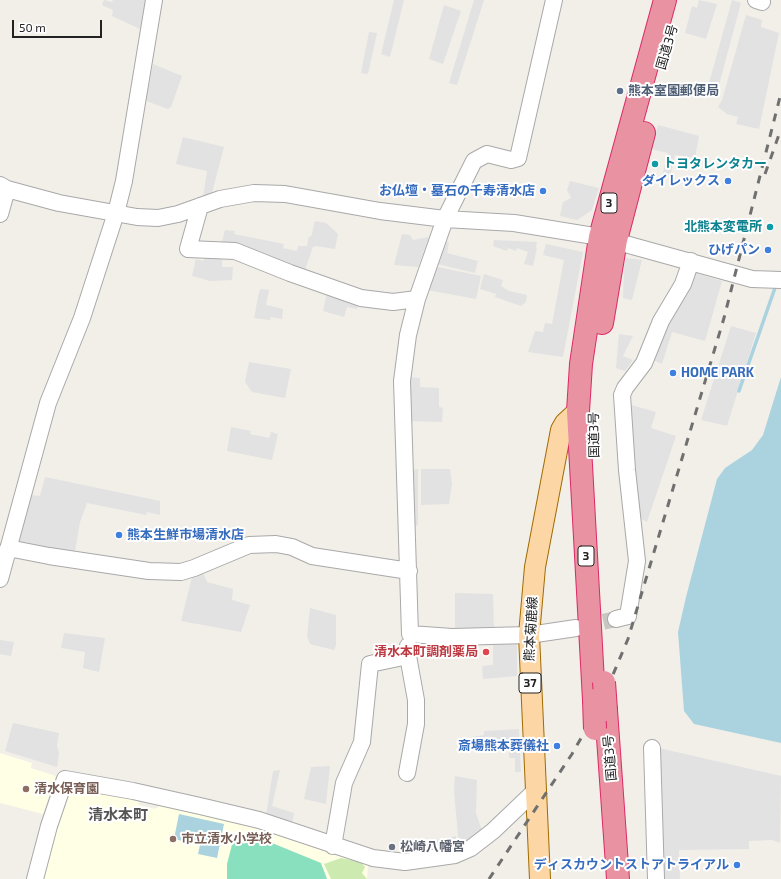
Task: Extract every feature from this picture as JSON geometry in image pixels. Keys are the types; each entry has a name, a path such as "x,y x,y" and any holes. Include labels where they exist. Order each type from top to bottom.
{"highway":[{"name":"国道3号","path":"618,879 601,697 578,412 581,364 608,238 658,79 668,0"},
{"name":"国道3号","path":"603,879 595,729 601,697 593,410 608,238"}],"main road":[{"name":"熊本菊鹿線","path":"540,879 530,692 529,635 535,567 561,430 565,422 578,412"}],"street":[{"path":"0,579 48,403 89,299 116,213 124,181 130,134 154,0"},
{"path":"407,773 416,724 416,700 408,656 410,634 409,571 402,381 408,335 416,298 445,219 474,161 487,154 511,160 518,158 554,0"},
{"path":"0,214 4,187 60,202 137,217 158,218 220,199 254,193 285,194 380,211 445,219 514,223 608,238 752,279 777,280"},
{"path":"200,206 188,249 235,251 290,273 361,298 393,302 416,298"},
{"path":"616,619 628,616 632,600 637,561 627,470 622,395 625,388 644,363 661,322 683,284 691,261"},
{"path":"8,548 49,556 149,571 181,572 249,545 276,544 292,547 312,556 409,571"},
{"path":"410,634 452,637 529,635 576,628"},
{"path":"333,846 344,783 354,764 362,742 370,664 408,656"},
{"path":"652,748 656,879"},
{"path":"35,879 48,826 65,779 133,790 252,818 373,858 405,862 455,855 471,848 493,831 536,790"}],"shaded area":[{"path":"104,0 112,2 113,0 147,0 140,29 112,16 113,10 102,5"},
{"path":"394,0 404,0 390,57 381,54"},
{"path":"474,0 484,0 457,85 449,83"},
{"path":"699,0 717,4 706,39 685,33 692,6 697,8"},
{"path":"732,0 741,3 719,85 709,83"},
{"path":"444,5 461,11 443,64 429,59"},
{"path":"746,15 762,20 761,27 779,33 759,129 736,124 738,117 727,114 718,107 722,100"},
{"path":"369,32 377,33 368,74 361,73"},
{"path":"153,64 182,76 171,107 168,109 146,101"},
{"path":"658,125 699,136 695,158 675,155 670,177 662,176 668,153 651,149"},
{"path":"183,137 224,147 212,193 203,197 207,171 176,164"},
{"path":"570,181 599,188 592,210 577,220 560,216 563,202 571,198 567,190"},
{"path":"315,221 326,223 338,234 335,249 316,246 313,247 304,273 221,245 225,230 235,231 234,234 284,244 283,248 297,251 298,246 307,246"},
{"path":"402,234 410,235 413,240 429,237 418,267 394,265"},
{"path":"494,240 537,242 533,266 524,264 528,252 517,248 516,251 508,248 507,251 493,246"},
{"path":"446,242 449,243 447,253 478,261 475,273 437,264"},
{"path":"546,244 583,252 563,357 528,352 535,331 543,332 545,323 552,324 564,260 543,255"},
{"path":"222,255 222,267 233,267 232,280 210,281 192,276 196,259 203,261 207,256"},
{"path":"626,258 642,260 632,300 623,298 624,266"},
{"path":"433,266 481,276 476,299 427,290"},
{"path":"692,272 722,281 705,341 672,332 662,364 653,360 662,330"},
{"path":"484,274 503,280 501,286 509,291 527,295 526,302 521,306 495,297 496,294 480,289"},
{"path":"261,289 269,290 266,305 283,309 282,319 271,317 270,320 254,318 259,292"},
{"path":"327,292 355,301 358,306 357,309 347,307 344,317 323,311"},
{"path":"731,326 756,333 727,426 701,420"},
{"path":"619,334 633,336 623,356 633,360 625,371 616,368"},
{"path":"249,362 291,369 285,398 252,392 245,382"},
{"path":"410,377 420,378 420,387 439,388 439,407 443,408 442,422 409,421"},
{"path":"628,404 656,412 651,428 676,436 647,522 640,518"},
{"path":"231,427 251,431 250,434 269,438 271,432 278,434 272,460 227,451"},
{"path":"418,469 418,525 411,527 410,470"},
{"path":"421,469 450,469 452,484 449,504 421,505"},
{"path":"45,477 160,501 160,515 147,512 146,515 87,503 80,522 75,551 67,550 65,554 18,542 31,495 40,496"},
{"path":"203,573 207,582 233,589 232,600 250,605 241,632 181,621 192,577"},
{"path":"455,593 493,594 494,630 455,632"},
{"path":"310,608 336,615 336,645 334,650 310,644 307,636"},
{"path":"64,633 105,638 99,672 83,668 85,652 61,648"},
{"path":"493,639 517,640 517,676 483,679 482,666 493,665"},
{"path":"0,640 14,642 11,656 0,654"},
{"path":"13,723 59,733 57,745 59,754 57,767 5,751"},
{"path":"519,729 521,772 515,772 515,758 509,758 509,747 473,749 471,737 484,735 484,731"},
{"path":"659,748 781,776 780,843 772,840 749,841 749,849 679,850 680,879 661,879"},
{"name":"清水保育園","path":"0,753 32,763 31,768 56,776 43,814 0,803"},
{"path":"330,766 326,804 304,799 311,767"},
{"path":"280,770 272,806 294,813 292,823 266,815 273,771"},
{"path":"455,776 477,780 476,813 482,831 471,841 459,846 454,791"},
{"name":"市立清水小学校","path":"70,784 138,799 139,805 155,809 164,803 238,819 364,861 368,866 367,879 39,879"},
{"path":"456,836 457,848 428,853 427,842"}],"green space":[{"path":"235,833 244,835 250,834 321,863 327,879 227,879 227,864"},
{"path":"341,858 361,862 365,867 362,873 367,879 331,879 324,864"}],"water":[{"path":"781,377 781,743 694,724 684,711 678,632 717,479 725,468 752,450 763,435"},
{"path":"179,814 224,824 217,858 198,854 200,845 174,839"}],"waterway":[{"path":"739,391 776,285"}],"tunnel":[{"path":"580,627 616,619"}],"railway":[{"path":"489,879 572,754 601,703 628,639 724,318 781,93"},
{"path":"765,174 781,129"}],"place":[{"name":"熊本室園郵便局","path":"620,91"},
{"name":"トヨタレンタカー","path":"655,164"},
{"name":"ダイレックス","path":"728,181"},
{"name":"お仏壇・墓石の千寿清水店","path":"543,191"},
{"name":"北熊本変電所","path":"770,227"},
{"name":"ひげパン","path":"768,250"},
{"name":"HOME PARK","path":"673,373"},
{"name":"熊本生鮮市場清水店","path":"119,535"},
{"name":"清水本町調剤薬局","path":"486,652"},
{"name":"斎場熊本葬儀社","path":"557,746"},
{"name":"清水保育園","path":"26,789"},
{"name":"市立清水小学校","path":"173,839"},
{"name":"松崎八幡宮","path":"392,847"},
{"name":"ディスカウントストアトライアル","path":"737,865"}],"district":[{"name":"清水本町","path":"118,815"}]}
